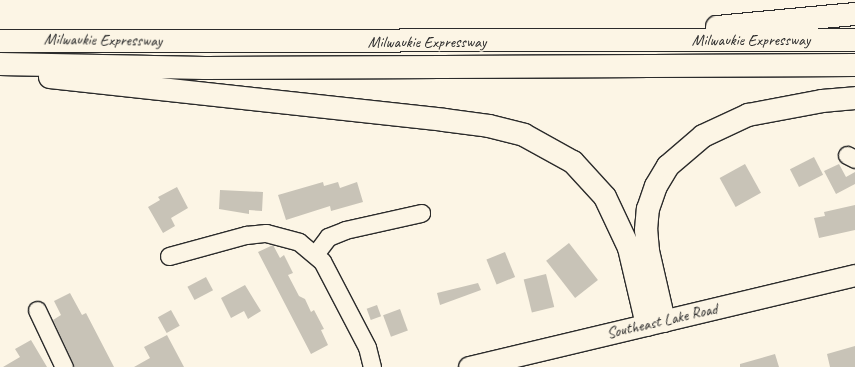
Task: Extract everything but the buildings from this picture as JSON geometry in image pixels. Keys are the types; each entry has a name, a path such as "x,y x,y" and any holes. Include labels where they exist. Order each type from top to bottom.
{"highway":[{"path":"577,41 855,14"},
{"name":"Milwaukie Expressway","path":"0,41 855,40"},
{"name":"Milwaukie Expressway","path":"0,64 205,68 855,65"},
{"path":"0,68 63,80 489,126 524,134 573,162 605,197 629,248 655,323"},
{"path":"655,323 646,230 648,209 656,186 668,166 703,136 748,115 822,100 855,98"}],"main road":[{"name":"Southeast Lake Road","path":"469,367 855,275"}],"street":[{"path":"316,253 328,237 345,230 421,213"},
{"path":"169,256 224,239 266,233 299,242 316,253 367,347 372,367"},
{"path":"37,310 64,367"}]}
